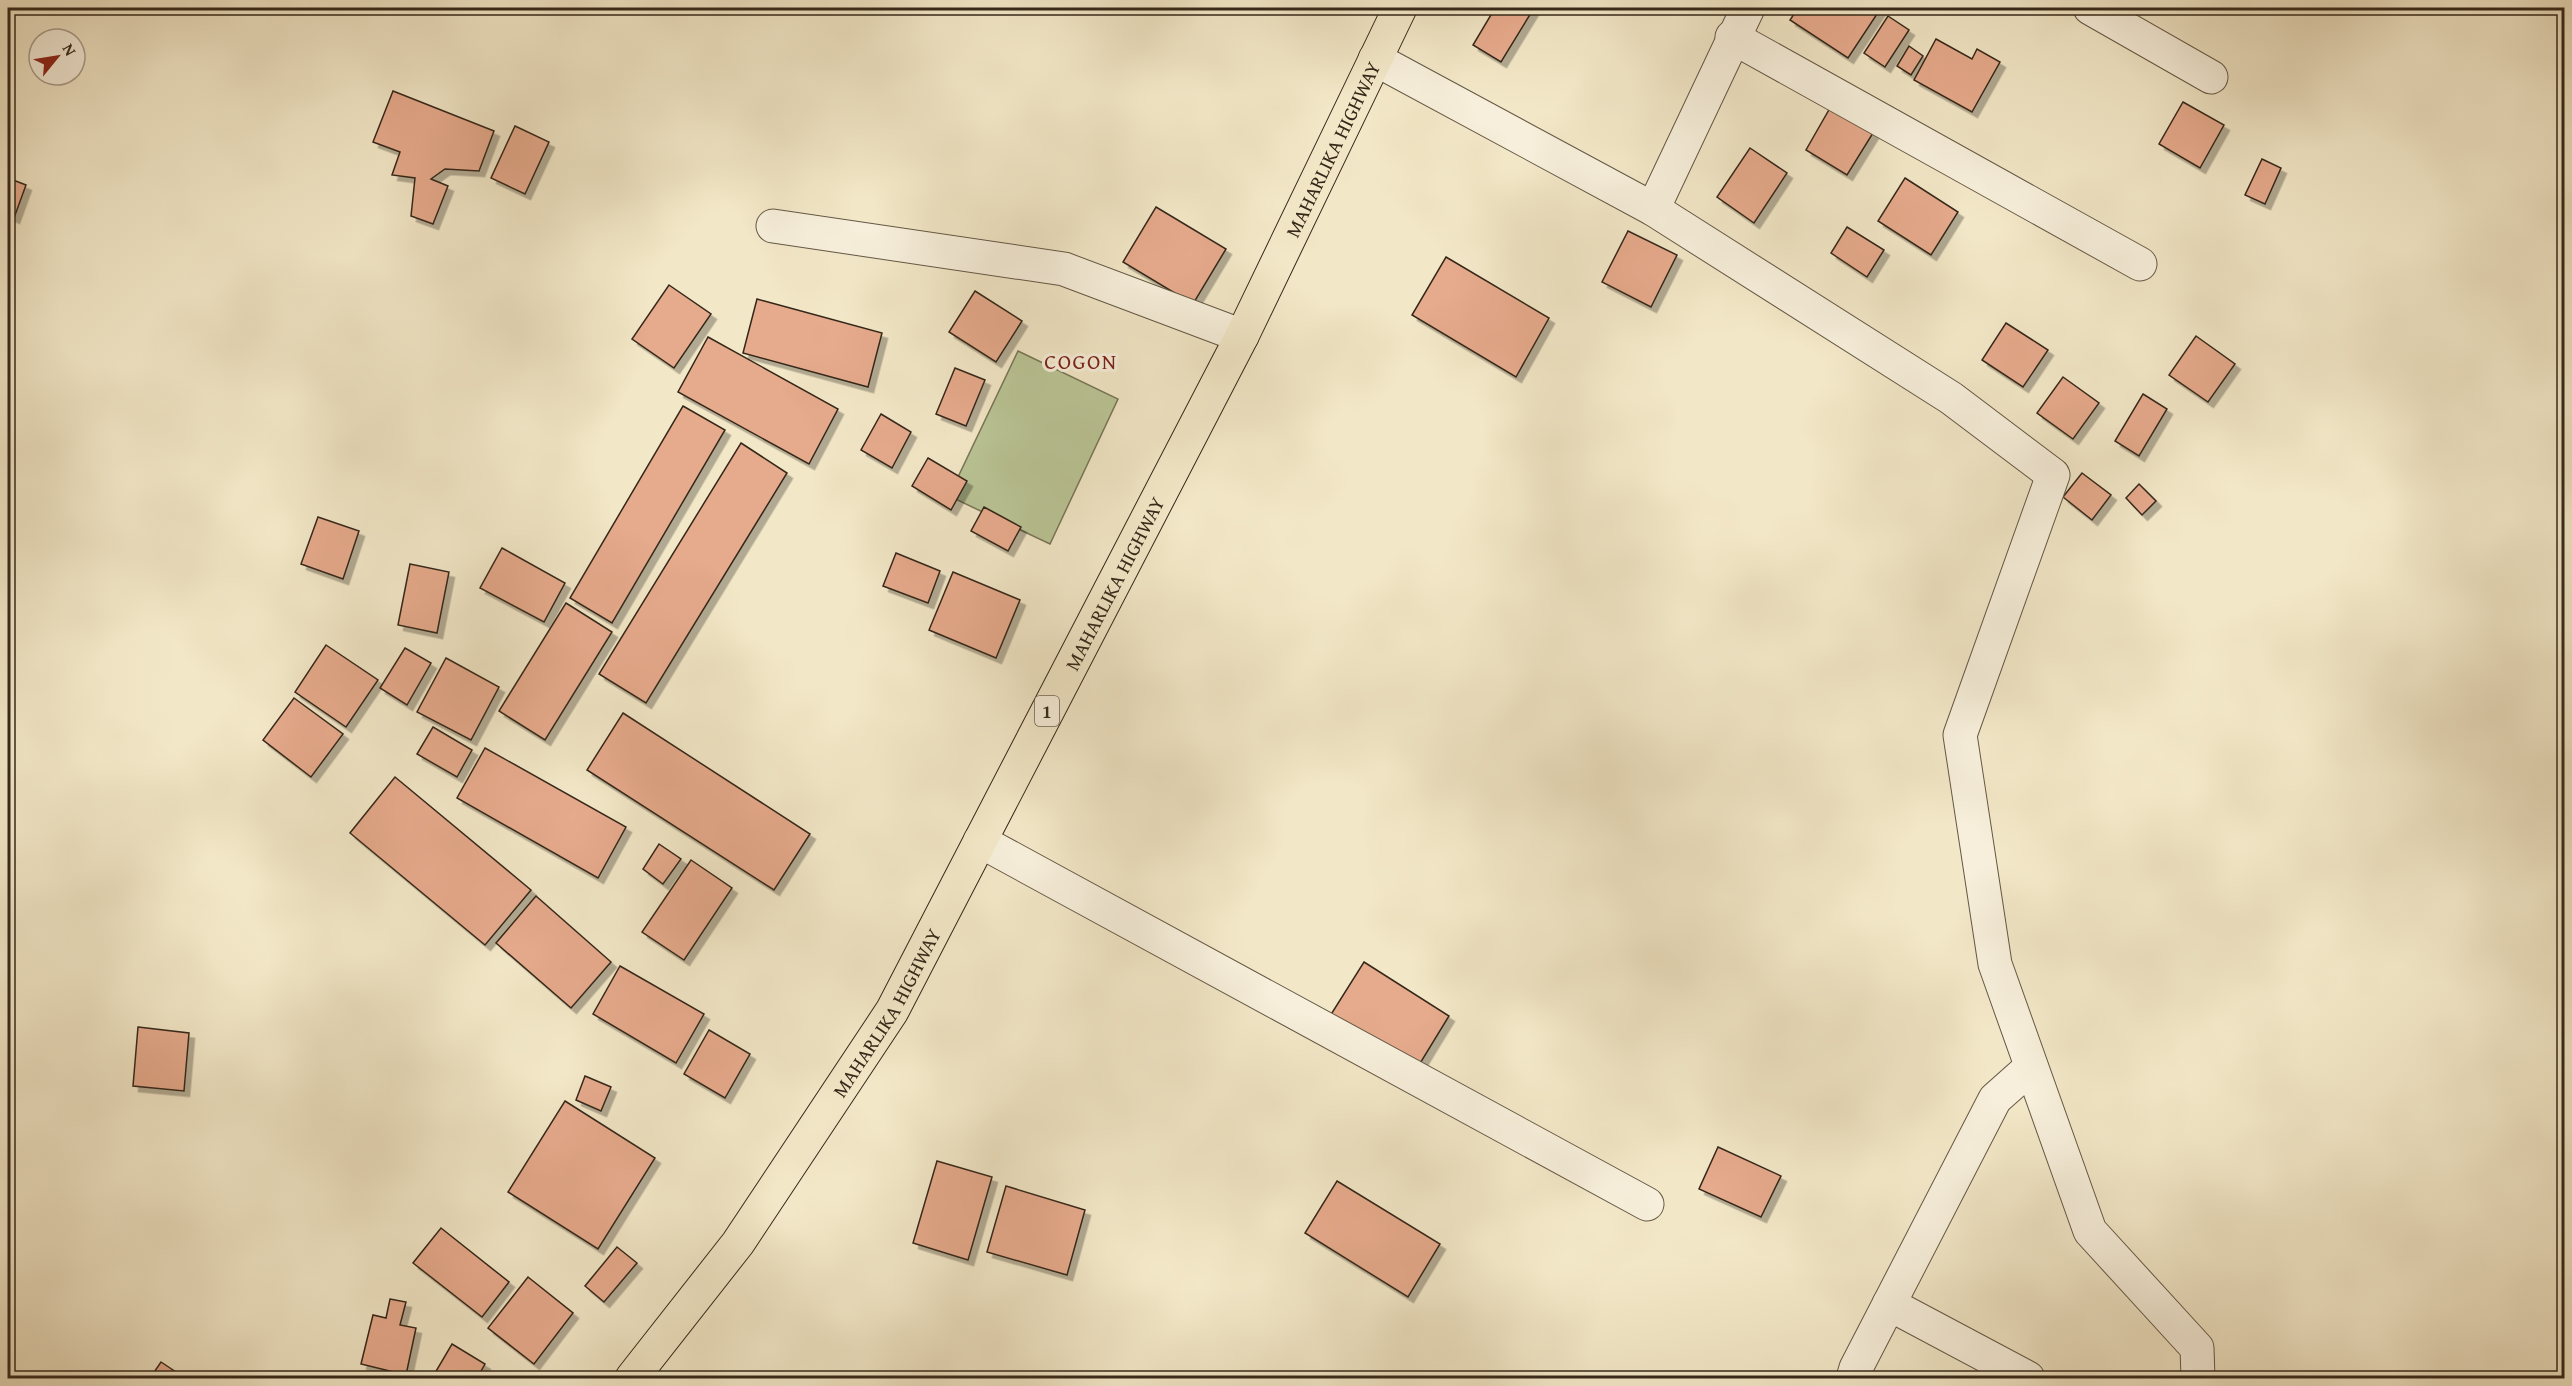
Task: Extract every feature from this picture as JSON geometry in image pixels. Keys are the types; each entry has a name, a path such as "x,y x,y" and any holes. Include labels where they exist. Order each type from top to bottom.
{"highway":[{"name":"MAHARLIKA HIGHWAY","path":"632,1378 738,1243 892,1011 1242,336 1400,8"}],"street":[{"path":"1653,209 1732,37 1748,8"},
{"path":"2090,8 2211,77"},
{"path":"1732,37 2140,264"},
{"path":"1375,59 1653,209 1951,398 2053,475 1960,735 1995,964 2090,1231 2197,1348 2198,1378"},
{"path":"772,226 1064,269 1242,336"},
{"path":"980,841 1647,1204"},
{"path":"1853,1378 1995,1099 2031,1067"},
{"path":"1889,1304 2028,1378"}],"green space":[{"path":"1018,351 1118,399 1050,544 949,496"}],"building":[{"path":"1495,8 1534,8 1501,62 1473,45"},
{"path":"1798,8 1881,8 1848,58 1790,20"},
{"path":"1888,16 1909,30 1885,67 1864,53"},
{"path":"1936,39 1972,59 1977,49 2000,62 1972,112 1914,80"},
{"path":"1909,46 1923,56 1911,75 1897,66"},
{"path":"393,91 494,131 479,171 445,169 431,179 448,186 433,224 411,216 415,178 392,175 400,152 373,142"},
{"path":"2183,102 2224,125 2200,168 2159,144"},
{"path":"1830,108 1873,133 1847,175 1806,150"},
{"path":"515,126 549,142 525,194 491,178"},
{"path":"1750,148 1787,173 1754,223 1717,197"},
{"path":"2262,159 2281,168 2265,204 2245,195"},
{"path":"8,178 26,185 14,218 8,215"},
{"path":"1905,178 1958,212 1931,255 1878,221"},
{"path":"1156,207 1226,249 1193,304 1123,262"},
{"path":"1847,227 1884,250 1867,277 1831,253"},
{"path":"1628,231 1677,255 1651,307 1602,282"},
{"path":"1446,257 1549,318 1516,377 1412,315"},
{"path":"669,285 711,314 674,368 632,339"},
{"path":"975,291 1022,321 996,362 949,332"},
{"path":"757,299 882,333 868,387 743,353"},
{"path":"2006,323 2048,350 2023,387 1982,360"},
{"path":"2196,336 2235,364 2208,402 2169,375"},
{"path":"708,337 838,409 809,464 678,392"},
{"path":"955,368 985,380 966,426 936,414"},
{"path":"2063,377 2099,403 2073,439 2037,413"},
{"path":"2143,394 2167,409 2139,456 2115,441"},
{"path":"683,406 725,430 612,623 570,598"},
{"path":"881,414 911,432 892,468 861,450"},
{"path":"741,443 787,473 646,703 599,674"},
{"path":"928,458 967,481 951,510 912,486"},
{"path":"2082,473 2111,495 2092,520 2063,497"},
{"path":"2139,484 2156,501 2142,515 2126,498"},
{"path":"984,507 1021,527 1008,551 971,531"},
{"path":"318,517 359,531 343,579 301,564"},
{"path":"502,548 565,583 544,622 480,588"},
{"path":"896,553 940,571 928,603 883,586"},
{"path":"410,564 449,572 437,633 398,625"},
{"path":"953,572 1020,600 996,658 929,630"},
{"path":"566,603 612,632 545,740 499,711"},
{"path":"326,645 378,680 346,727 295,692"},
{"path":"405,648 431,663 407,705 380,688"},
{"path":"446,658 499,687 471,740 417,712"},
{"path":"294,698 343,734 311,777 263,740"},
{"path":"623,713 810,834 774,890 587,770"},
{"path":"433,727 472,750 457,777 417,754"},
{"path":"485,748 626,827 598,878 457,798"},
{"path":"395,777 531,890 485,945 350,833"},
{"path":"659,844 681,859 663,884 643,869"},
{"path":"691,860 732,888 684,960 642,932"},
{"path":"536,896 611,962 571,1008 496,943"},
{"path":"1364,962 1449,1016 1416,1070 1330,1016"},
{"path":"620,966 704,1014 676,1063 593,1014"},
{"path":"138,1027 189,1033 184,1091 133,1086"},
{"path":"709,1030 750,1054 725,1098 684,1074"},
{"path":"585,1076 611,1087 601,1111 576,1100"},
{"path":"565,1101 655,1158 598,1249 508,1192"},
{"path":"1718,1147 1781,1176 1761,1217 1699,1189"},
{"path":"937,1161 992,1177 968,1260 913,1243"},
{"path":"1337,1181 1440,1244 1408,1297 1305,1233"},
{"path":"1006,1186 1085,1210 1067,1275 987,1252"},
{"path":"441,1228 509,1282 482,1317 413,1263"},
{"path":"617,1247 637,1263 604,1302 585,1286"},
{"path":"528,1277 573,1313 534,1364 488,1328"},
{"path":"390,1299 406,1302 400,1325 416,1328 406,1375 361,1364 373,1315 386,1318"},
{"path":"452,1344 485,1364 477,1378 432,1378"},
{"path":"161,1362 185,1378 150,1378"}],"district":[{"name":"COGON","path":"1081,361"}]}
